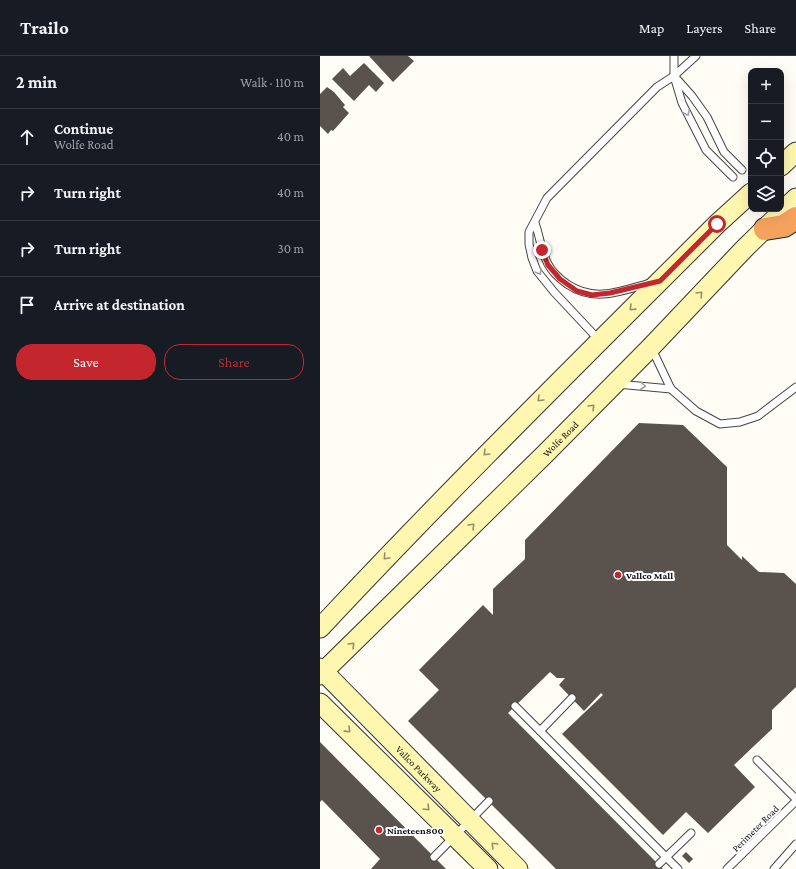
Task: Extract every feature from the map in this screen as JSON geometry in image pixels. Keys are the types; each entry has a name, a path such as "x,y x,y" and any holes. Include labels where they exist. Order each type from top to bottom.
{"highway":[{"path":"765,229 784,226 796,218"}],"main road":[{"path":"784,163 796,152"},
{"path":"320,628 412,529 599,340 717,224 748,196"},
{"name":"Wolfe Road","path":"321,671 615,384 796,198"},
{"name":"Vallco Parkway","path":"321,671 518,869"},
{"path":"320,703 488,869"}],"lane":[{"path":"674,56 674,76 682,103 706,150 733,178"},
{"path":"599,340 554,292 537,271 528,244 529,232 535,223 546,198 657,87 674,76 696,56"},
{"path":"674,76 692,96 707,117 724,152 742,170"},
{"path":"535,223 548,265 560,279 577,291 592,295 610,293 660,281"},
{"path":"651,347 671,389 696,412 720,424 740,422 758,416 796,387"},
{"path":"615,384 671,389"},
{"path":"540,731 572,698"},
{"path":"515,706 678,869"},
{"path":"758,760 796,800"},
{"name":"Perimeter Road","path":"727,869 796,800"},
{"path":"434,857 489,802"},
{"path":"659,864 691,833"},
{"path":"774,869 796,844"}],"building":[{"path":"369,56 408,56 414,61 393,82"},
{"path":"364,63 384,83 376,92 369,85 354,101 332,79 343,68 350,76"},
{"path":"327,87 334,92 345,105 343,107 349,113 333,131 331,130 328,134 320,126 320,94"},
{"path":"639,423 683,425 727,467 727,545 742,560 742,556 759,572 784,573 796,584 796,687 772,710 772,729 734,765 755,787 708,833 686,812 663,835 562,734 603,695 601,693 584,711 559,685 565,678 557,678 550,672 508,713 663,869 556,869 408,721 439,690 419,670 483,605 493,615 493,589 525,559 525,540"},
{"name":"Nineteen800","path":"320,742 446,869 371,869 380,859 322,800 320,802"},
{"path":"686,852 693,859 689,863 682,856"}],"place":[{"name":"Vallco Mall","path":"618,575"},
{"name":"Nineteen800","path":"379,830"}],"route":[{"path":"542,250 548,265 560,279 577,291 592,295 610,293 660,281 717,224"}]}
